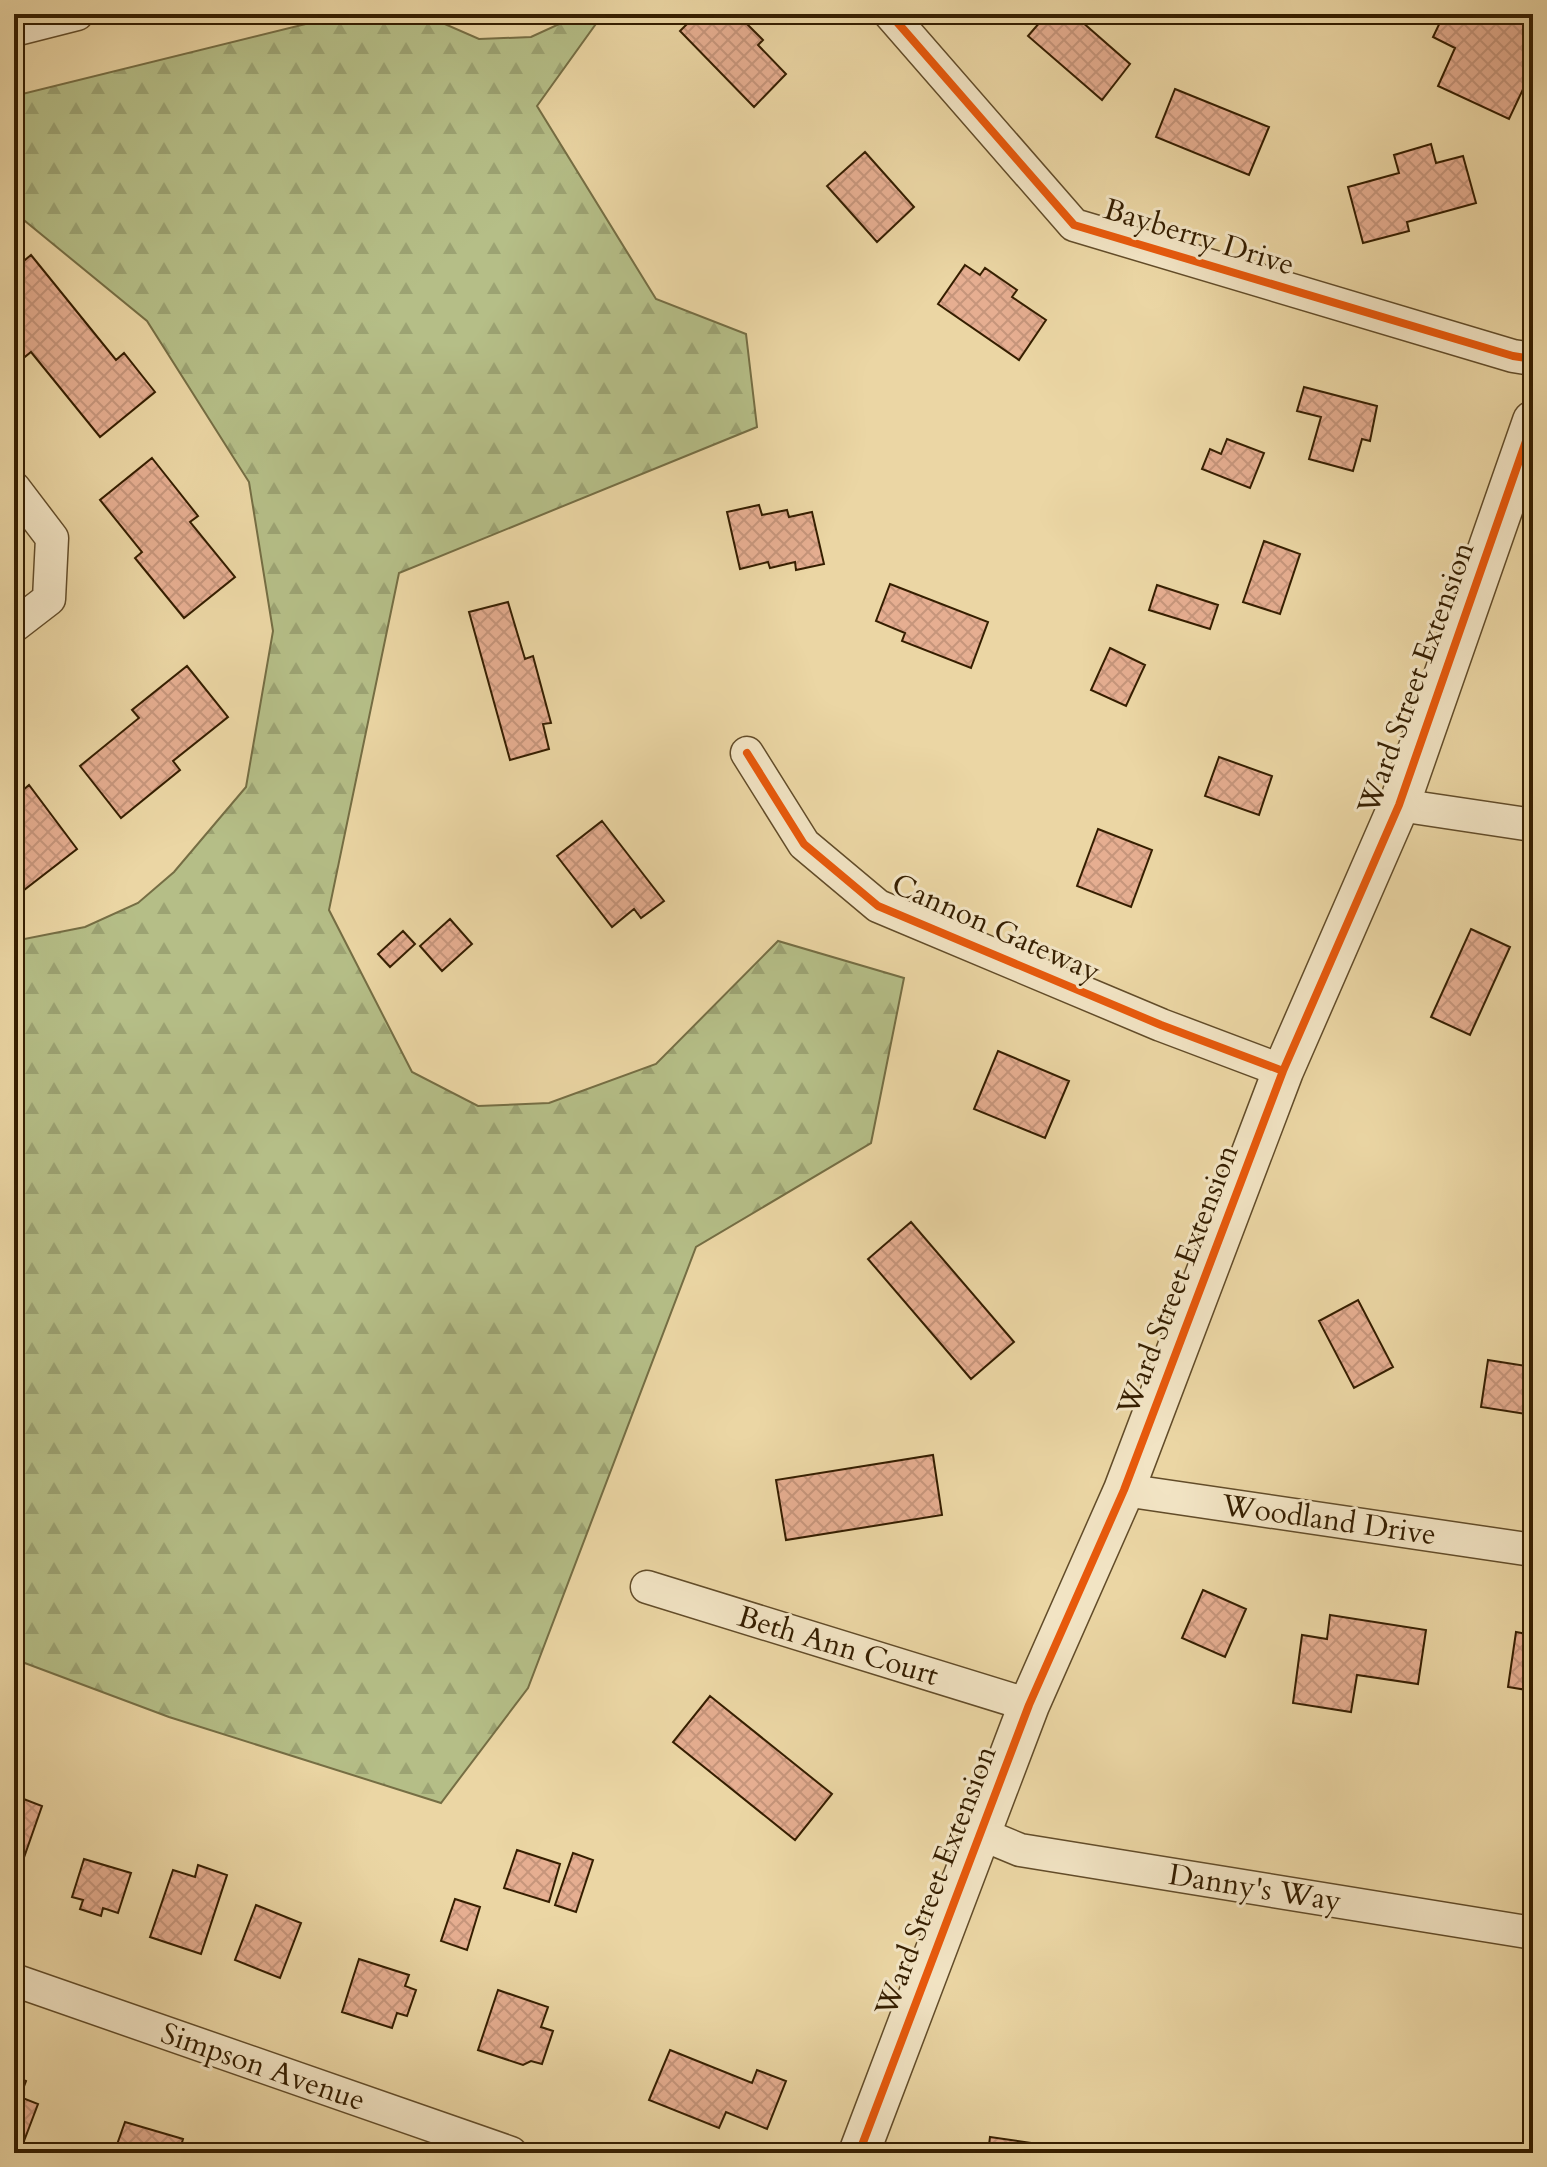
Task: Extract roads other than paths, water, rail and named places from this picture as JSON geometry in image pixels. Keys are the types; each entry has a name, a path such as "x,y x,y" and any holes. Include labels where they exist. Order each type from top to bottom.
{"street":[{"path":"14,30 77,14"},
{"name":"Bayberry Drive","path":"890,14 1074,225 1513,356 1533,359"},
{"name":"Ward Street Extension","path":"859,2153 1029,1705 1124,1490 1283,1071 1399,805 1533,421"},
{"path":"14,488 52,538 49,599 14,626"},
{"name":"Cannon Gateway","path":"747,753 804,844 878,906 1161,1025 1283,1071"},
{"path":"1399,805 1533,825"},
{"name":"Woodland Drive","path":"1124,1490 1533,1550"},
{"name":"Beth Ann Court","path":"647,1587 1029,1705"},
{"name":"Danny's Way","path":"979,1833 1020,1850 1533,1933"},
{"name":"Simpson Avenue","path":"14,1980 511,2153"}]}
